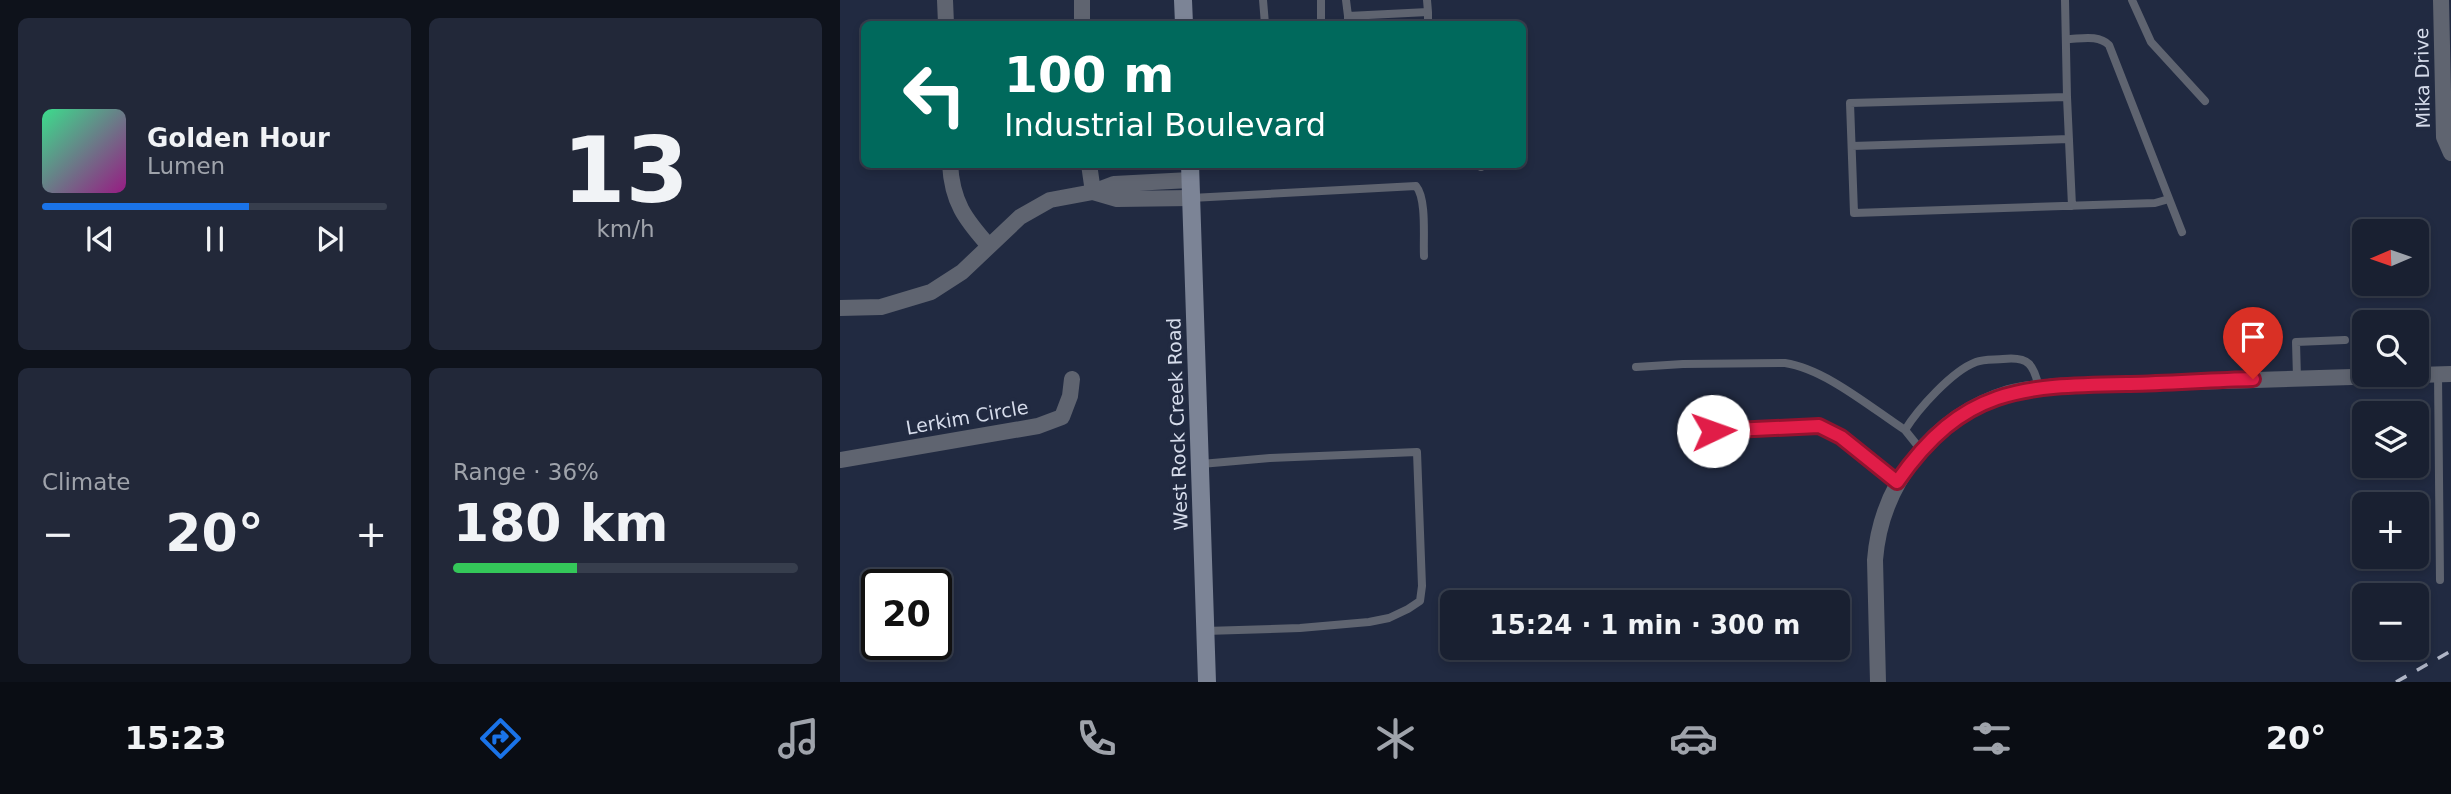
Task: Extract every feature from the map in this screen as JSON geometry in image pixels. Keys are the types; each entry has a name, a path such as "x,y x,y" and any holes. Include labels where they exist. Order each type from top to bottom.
{"main road":[{"path":"1184,0 1184,21"},
{"name":"West Rock Creek Road","path":"1190,181 1207,682"}],"street":[{"path":"945,0 946,21"},
{"path":"1082,0 1083,21"},
{"name":"Mika Drive","path":"2441,0 2444,137 2451,153"},
{"path":"950,168 952,186 963,216 989,246"},
{"path":"1090,168 1093,192"},
{"path":"840,308 881,307 931,292 962,272 1020,217 1064,196 1093,192 1114,184 1190,181"},
{"path":"1878,682 1875,589 1877,542 1883,514 1897,482 1921,450 1945,426 1975,407 2008,394 2072,385 2445,374"},
{"name":"Lerkim Circle","path":"840,460 1038,426 1062,417 1070,396 1072,379"}],"lane":[{"path":"1263,0 1265,21"},
{"path":"1321,0 1321,21"},
{"path":"1346,0 1348,20 1427,12"},
{"path":"1427,0 1428,21"},
{"path":"2065,0 2072,206"},
{"path":"2133,0 2151,42 2205,101"},
{"path":"2066,39 2098,38 2109,44 2182,232"},
{"path":"2067,97 1850,103 1854,213 2155,204 2169,199"},
{"path":"1852,146 2069,139"},
{"path":"1190,181 1416,186 1422,201 1424,256"},
{"path":"2297,378 2296,342 2345,340"},
{"path":"1905,430 1916,412 1945,383 1975,362 2015,358 2028,361 2035,372 2039,388"},
{"path":"1636,367 1683,364 1802,365 1835,382 1905,430 1921,450"},
{"path":"2441,580 2445,374"},
{"path":"1713,431 1819,426 1841,437 1897,482"},
{"path":"1200,464 1270,458 1417,452 1421,548 1420,601 1389,618 1300,628 1205,631"}],"railway":[{"path":"2396,682 2451,651"}],"route":[{"path":"1713,431 1819,426 1841,437 1897,482 1921,450 1945,426 1975,407 2008,394 2057,386 2253,379"}]}
